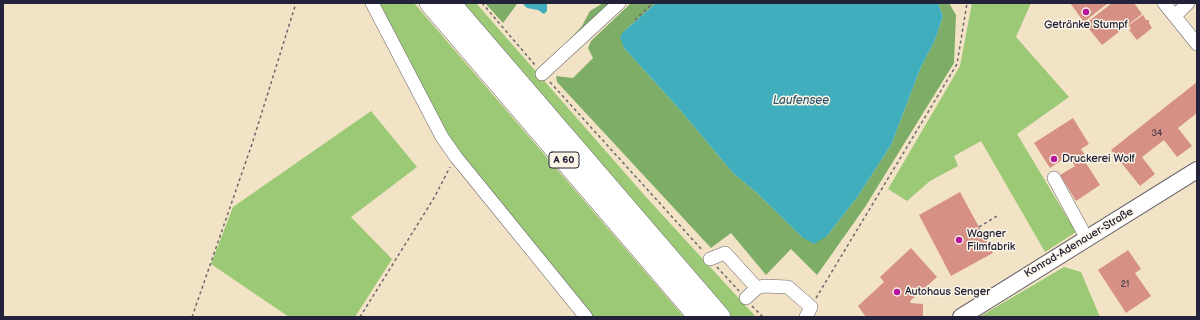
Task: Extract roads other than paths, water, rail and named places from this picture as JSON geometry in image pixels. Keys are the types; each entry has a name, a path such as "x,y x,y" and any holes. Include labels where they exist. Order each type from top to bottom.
{"highway":[{"name":"A 60","path":"429,3 698,317"},
{"name":"A 60","path":"451,3 721,317"}],"main road":[{"name":"Konrad-Adenauer-Straße","path":"961,317 1197,170"}],"street":[{"path":"372,3 442,137 456,157 586,317"},
{"path":"542,74 619,3"},
{"path":"1164,3 1197,44"},
{"path":"1175,16 1188,3"},
{"path":"1054,178 1087,239"},
{"path":"710,259 725,253 757,288"},
{"path":"746,298 757,288 764,286 788,287 808,312"}],"water":[{"path":"522,3 547,3 547,11 544,14 538,10 527,8"},
{"name":"Laufensee","path":"656,3 938,3 943,16 935,40 921,67 891,145 858,196 827,236 814,244 802,237 757,193 733,173 681,111 624,48 620,37 623,32"}],"place":[{"name":"Getränke Stumpf","path":"1086,12"},
{"name":"Druckerei Wolf","path":"1054,159"},
{"name":"Wagner Filmfabrik","path":"959,240"},
{"name":"Autohaus Senger","path":"897,292"}]}
